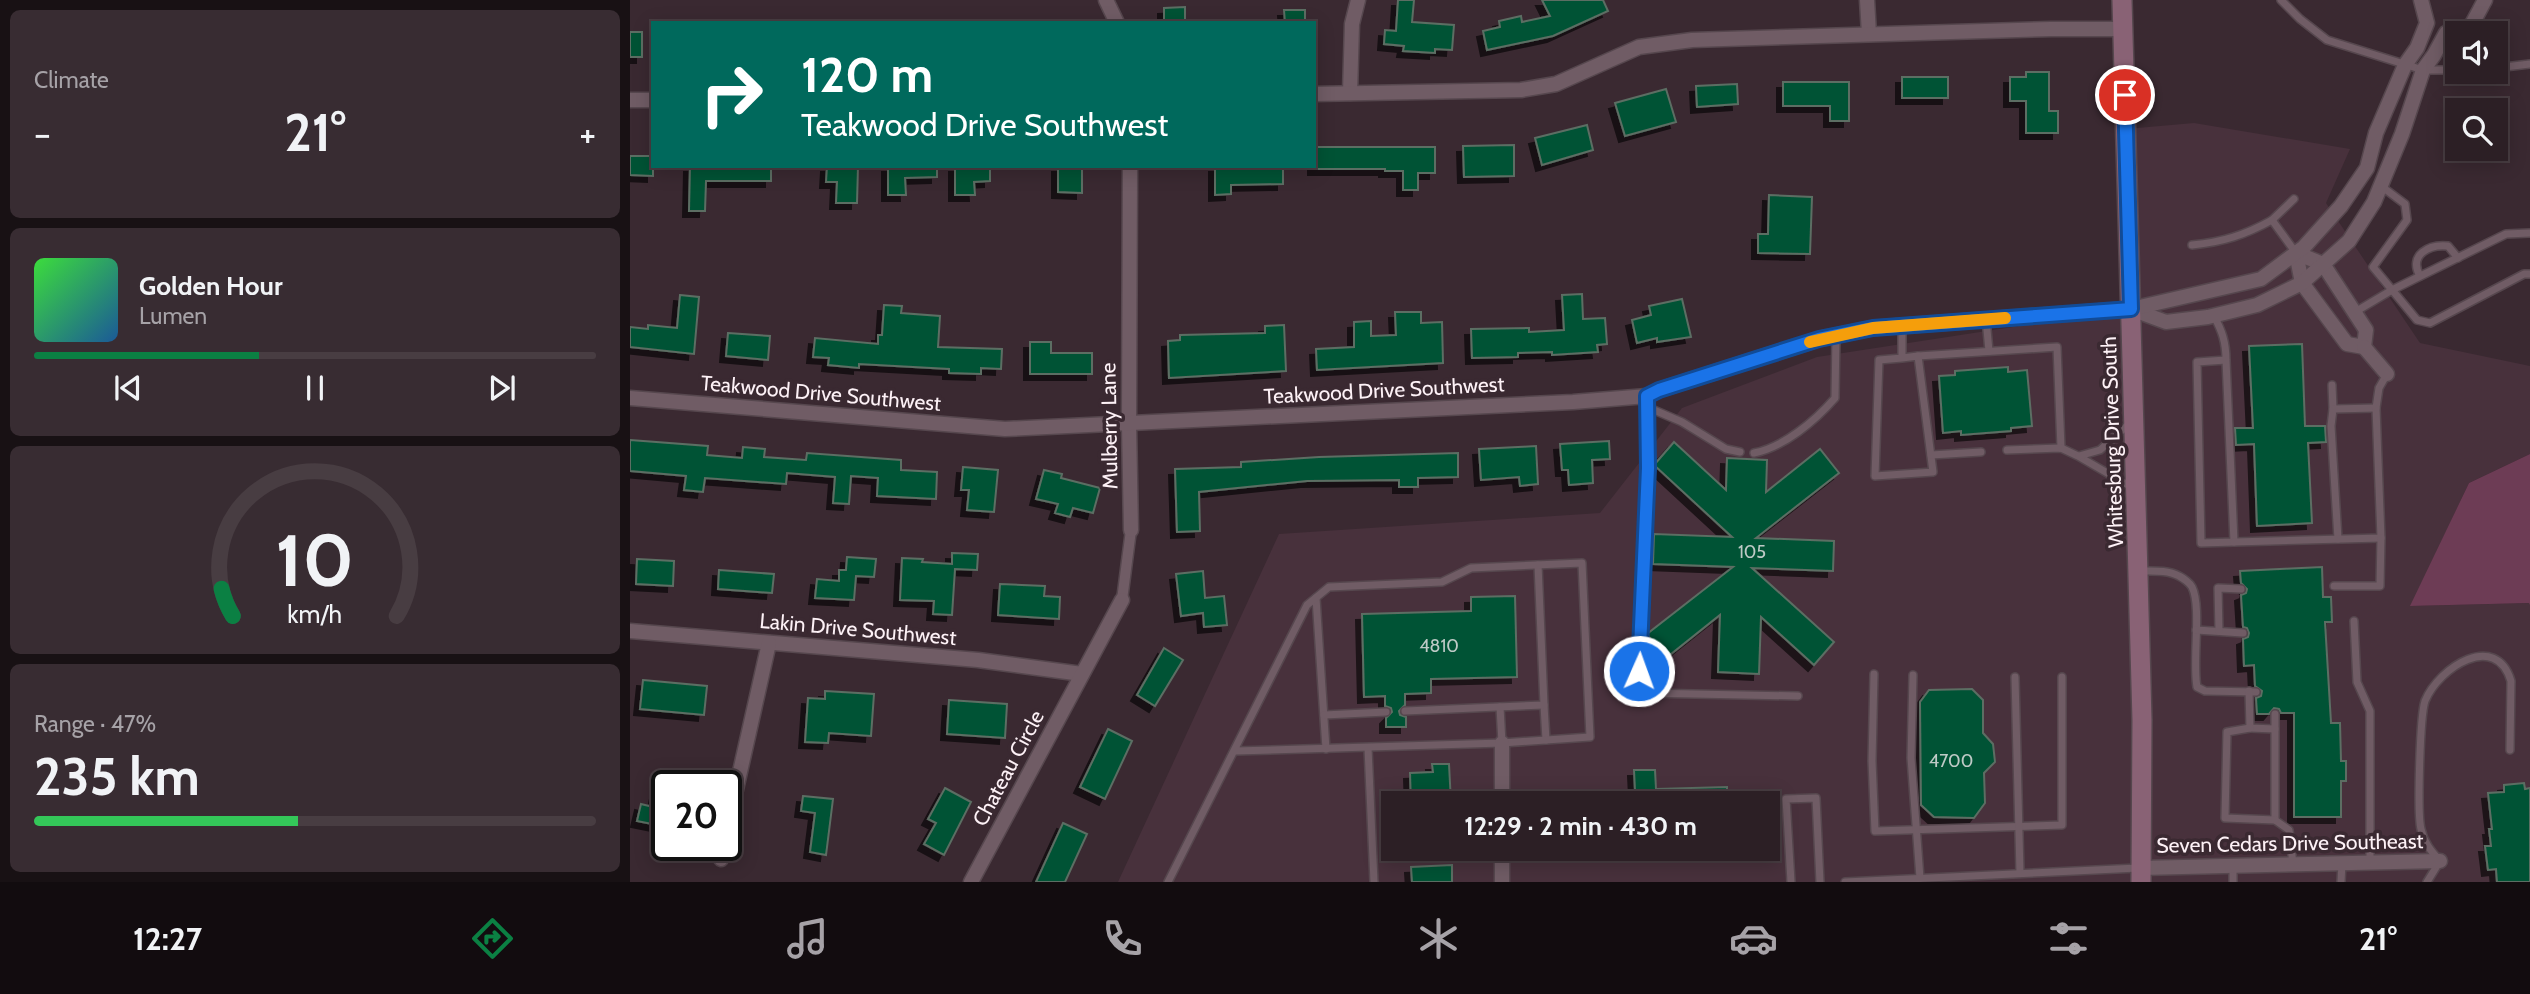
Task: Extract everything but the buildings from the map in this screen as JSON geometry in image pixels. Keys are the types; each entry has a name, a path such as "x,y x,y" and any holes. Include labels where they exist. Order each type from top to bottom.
{"main road":[{"name":"Whitesburg Drive South","path":"2122,0 2142,720 2141,875"}],"street":[{"path":"1106,0 1115,21"},
{"path":"1350,93 1352,24 1358,0"},
{"path":"1867,0 1869,34"},
{"name":"Teakwood Drive Southwest","path":"630,398 1005,429 1647,401 1659,390 1836,335 1902,326 2131,309 2261,279 2304,247 2341,206 2367,168 2376,133 2405,65 2417,48 2427,23 2421,0"},
{"path":"2131,309 2166,322 2214,315 2257,305 2302,284 2349,241 2375,202 2402,134 2423,70 2446,33 2472,26 2485,0"},
{"path":"1316,94 1521,90 1556,84 1639,47 1692,40 2123,29"},
{"path":"630,100 651,100"},
{"name":"Mulberry Lane","path":"1082,674 1122,600 1131,530 1129,168"},
{"path":"2296,253 2323,264 2367,330 2364,347"},
{"path":"2296,253 2302,284 2347,344 2364,347 2387,374"},
{"name":"Lakin Drive Southwest","path":"630,631 978,660 1082,674"},
{"path":"740,770 769,643"},
{"name":"Chateau Circle","path":"971,882 1082,674"},
{"path":"1502,743 1502,791"},
{"path":"1502,861 1502,882"},
{"name":"Seven Cedars Drive Southeast","path":"2141,875 2233,866 2440,861"}],"lane":[{"path":"2281,0 2327,40 2423,70 2445,70"},
{"path":"2508,67 2530,64"},
{"path":"2381,186 2404,204 2407,220 2372,267 2417,320 2430,323 2524,274 2530,274"},
{"path":"2192,245 2215,243 2246,235 2272,220 2294,199"},
{"path":"2272,220 2296,253"},
{"path":"2355,312 2392,290 2506,234 2530,233"},
{"path":"2420,276 2416,269 2417,258 2426,247 2448,246 2458,258"},
{"path":"2214,315 2224,335 2234,542"},
{"path":"1986,319 1989,351"},
{"path":"1902,326 1902,358"},
{"path":"1754,453 1774,447 1805,426 1835,398 1836,335"},
{"path":"1918,356 1933,472 1875,476 1879,360 1918,356 2057,347 2060,448"},
{"path":"2226,360 2197,362 2201,543 2381,538"},
{"path":"2333,586 2380,586 2376,408 2379,388 2387,374"},
{"path":"2332,385 2331,426 2338,539"},
{"path":"1647,401 1726,449 1740,452"},
{"path":"1647,401 1648,468 1639,671 1645,692 1798,696"},
{"path":"2333,409 2376,408"},
{"path":"2078,456 2100,450 2134,419"},
{"path":"2007,450 2060,448 2136,491"},
{"path":"1931,455 1981,452"},
{"path":"1168,882 1307,605 1329,587 1442,582 1471,568 1582,563 1590,737 1502,743 1235,751"},
{"path":"1538,565 1546,740"},
{"path":"2138,570 2168,572 2182,577 2192,587 2196,630 2194,674 2197,687 2205,691 2252,692 2250,728"},
{"path":"2219,631 2218,588 2241,589"},
{"path":"1316,598 1326,749"},
{"path":"2354,621 2357,682 2370,711 2370,863"},
{"path":"2196,630 2243,633"},
{"path":"2427,882 2440,861 2426,845 2421,828 2419,807 2424,704 2436,680 2456,663 2487,657 2504,665 2508,671 2511,681 2510,750"},
{"path":"1874,674 1872,761 1875,831 2062,825 2062,677"},
{"path":"1913,675 1911,758 1920,878"},
{"path":"2015,677 2020,873"},
{"path":"1405,712 1544,705"},
{"path":"1500,707 1502,743"},
{"path":"1324,715 1386,712"},
{"path":"2275,714 2275,820"},
{"path":"2275,729 2250,728 2227,732 2225,818 2275,820 2289,830 2293,864"},
{"path":"1368,748 1374,882"},
{"path":"1791,882 1786,799 1816,798 1820,882"},
{"path":"2341,882 2342,863"},
{"path":"2233,866 2233,882"},
{"path":"1845,882 1950,879 2020,873 2141,875"}],"shaded area":[{"path":"2194,123 2350,149 2326,203 2420,343 2530,366 2530,454 2469,483 2411,606 2530,603 2530,882 1118,882 1279,534 1600,513 1682,408 1817,357 2131,309 2126,129"},
{"path":"2530,454 2530,605 2410,606 2469,483"}],"slow traffic":[{"path":"1810,342 1873,328 2005,318"}],"route":[{"path":"1639,671 1648,468 1647,396 1819,339 1873,328 2131,309 2125,95"}]}
